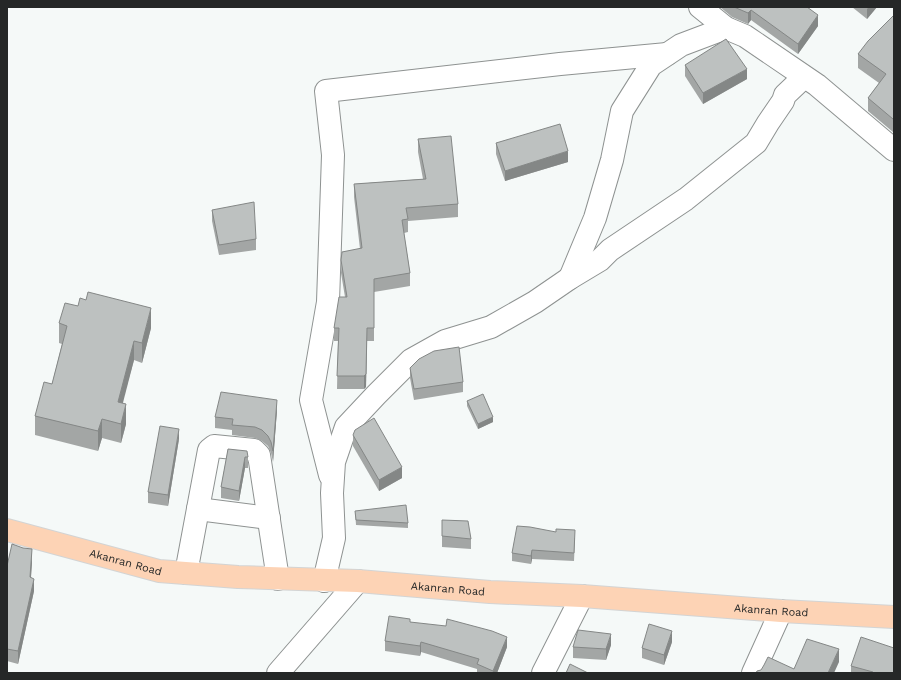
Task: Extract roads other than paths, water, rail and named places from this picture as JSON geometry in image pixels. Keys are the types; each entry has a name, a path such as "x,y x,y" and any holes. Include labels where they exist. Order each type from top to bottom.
{"main road":[{"name":"Akanran Road","path":"7,530 159,571 278,579 358,581 490,592 582,596 781,611 894,617"}],"street":[{"path":"700,7 726,28 745,36 817,85 894,150"},
{"path":"570,278 595,218 612,160 622,111 651,65 680,45 726,28"},
{"path":"332,485 311,400 328,302 333,155 326,92 560,64 667,54"},
{"path":"324,580 334,538 332,485 334,462 346,427 376,394 411,360 445,341 491,327 535,302 600,260 610,250 686,199 756,143 783,101 785,95 804,77"},
{"path":"186,573 209,450 214,446 254,450 259,455 278,579"},
{"path":"198,509 269,518"},
{"path":"278,673 358,581"},
{"path":"543,673 582,596"},
{"path":"753,673 781,611"}]}
